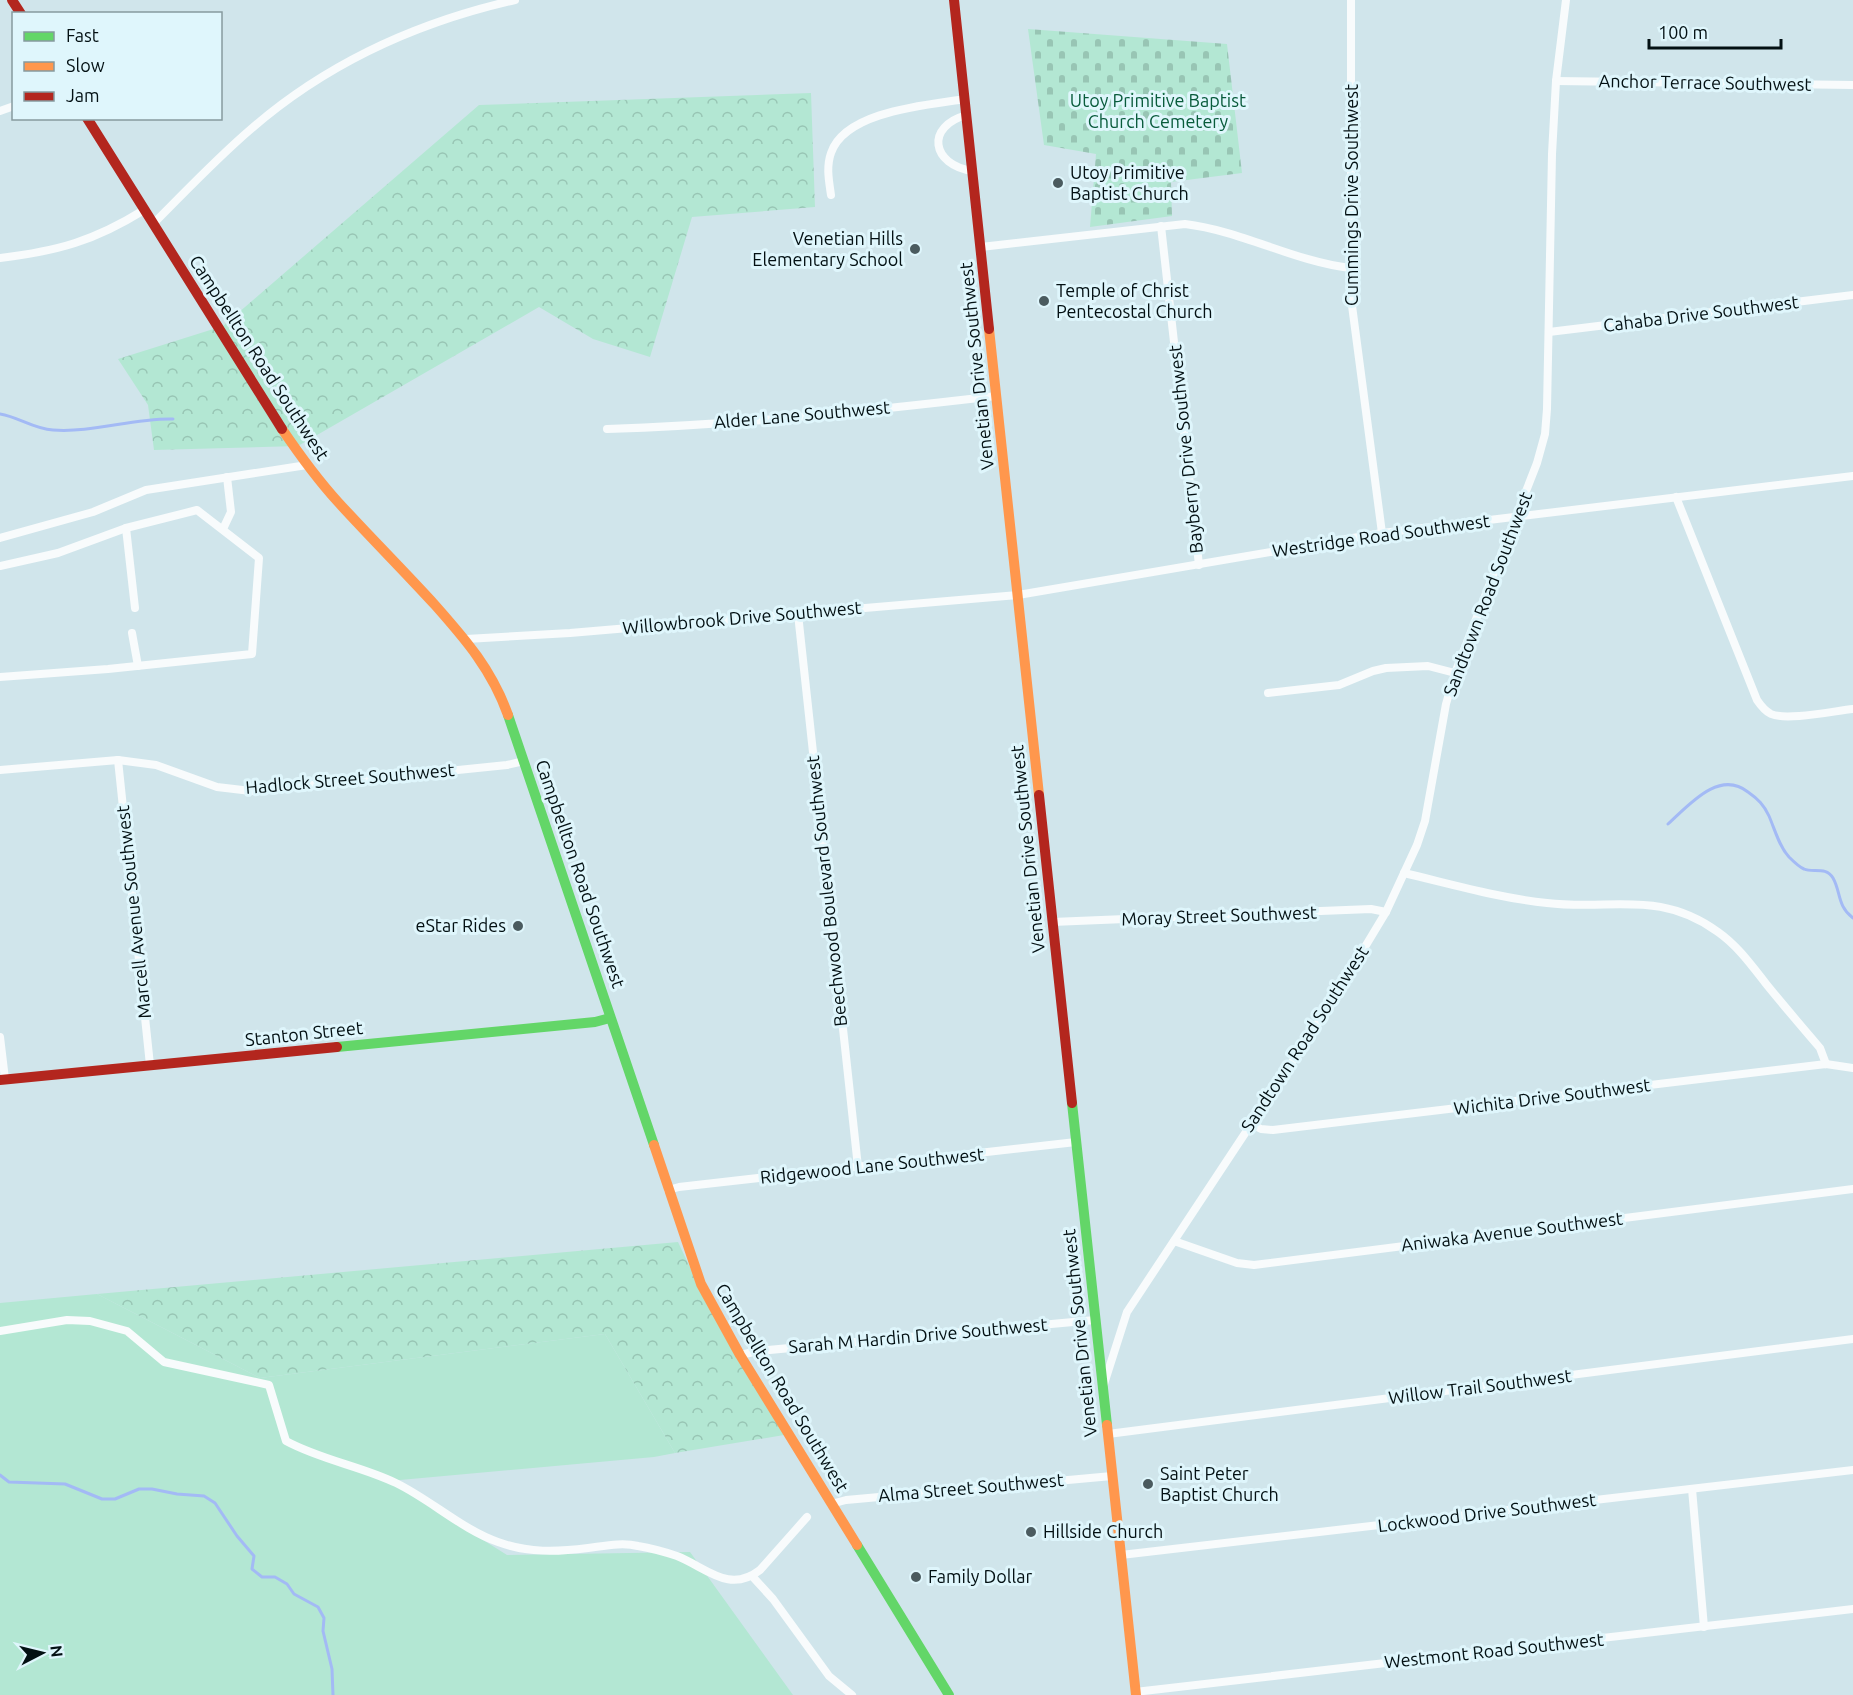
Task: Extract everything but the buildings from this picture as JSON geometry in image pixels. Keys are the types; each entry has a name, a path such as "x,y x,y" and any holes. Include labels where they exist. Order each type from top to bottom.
{"street":[{"path":"153,224 251,129 287,100 330,71 375,47 427,25 515,0"},
{"name":"Venetian Drive Southwest","path":"954,0 1136,1693"},
{"name":"Cummings Drive Southwest","path":"1351,0 1351,298 1382,533"},
{"name":"Sandtown Road Southwest","path":"1103,1389 1127,1312 1333,999 1386,912 1417,845 1425,821 1446,704 1455,673 1537,463 1545,434 1552,154 1556,81 1566,0"},
{"name":"Anchor Terrace Southwest","path":"1556,81 1853,85"},
{"path":"831,195 828,169 831,152 838,141 857,124 878,115 965,99"},
{"path":"967,115 949,123 940,133 938,140 942,157 948,162 973,171"},
{"name":"Campbellton Road Southwest","path":"88,120 280,426 307,465 337,501 466,639 489,673 502,698 524,761 701,1284 740,1355 949,1695"},
{"path":"0,258 69,247 95,237 144,210"},
{"path":"981,247 1185,224 1208,227 1325,265 1350,268"},
{"name":"Bayberry Drive Southwest","path":"1161,226 1199,565"},
{"name":"Cahaba Drive Southwest","path":"1549,332 1853,295"},
{"name":"Alder Lane Southwest","path":"607,429 664,427 873,410 996,396"},
{"path":"0,538 93,512 146,490 307,465"},
{"name":"Westridge Road Southwest","path":"1018,595 1382,533 1853,476"},
{"path":"223,529 231,512 226,477"},
{"path":"1676,497 1757,700 1764,710 1772,715 1785,717 1853,709"},
{"path":"0,566 58,553 126,528 197,510 259,558 252,654 0,677"},
{"path":"126,528 135,608"},
{"name":"Willowbrook Drive Southwest","path":"466,639 570,633 1018,595"},
{"name":"Beechwood Boulevard Southwest","path":"798,614 858,1167"},
{"path":"132,633 138,666"},
{"path":"1268,693 1339,686 1373,671 1386,668 1428,666 1455,673"},
{"name":"Hadlock Street Southwest","path":"0,770 118,760 156,765 218,787 252,791 507,765 524,761"},
{"name":"Marcell Avenue Southwest","path":"118,760 150,1065"},
{"path":"1404,873 1490,894 1546,903 1581,906 1642,904 1668,908 1692,916 1719,932 1741,952 1820,1048 1826,1064"},
{"name":"Moray Street Southwest","path":"1052,922 1371,909 1386,912"},
{"name":"Stanton Street","path":"2,1080 595,1022 610,1018"},
{"path":"0,1037 2,1080"},
{"name":"Wichita Drive Southwest","path":"1251,1124 1261,1129 1273,1130 1826,1064 1853,1068"},
{"name":"Ridgewood Lane Southwest","path":"668,1190 1076,1142"},
{"name":"Aniwaka Avenue Southwest","path":"1174,1241 1237,1263 1254,1265 1853,1189"},
{"path":"0,1331 67,1320 90,1321 128,1331 164,1362 269,1385 286,1441 305,1451 360,1468 396,1483 428,1500 477,1533 520,1549 544,1551 620,1544 636,1545 677,1556 724,1580 739,1580 752,1576 760,1570 807,1517"},
{"name":"Sarah M Hardin Drive Southwest","path":"740,1355 758,1351 1095,1320"},
{"name":"Willow Trail Southwest","path":"1108,1434 1853,1339"},
{"name":"Lockwood Drive Southwest","path":"1121,1555 1853,1470"},
{"name":"Alma Street Southwest","path":"831,1504 846,1500 1112,1476"},
{"path":"1692,1489 1704,1627"},
{"path":"752,1576 773,1599 829,1676 852,1695"},
{"name":"Westmont Road Southwest","path":"1136,1693 1853,1609"}],"green space":[{"name":"Utoy Primitive Baptist Church Cemetery","path":"1028,29 1227,44 1242,173 1171,182 1172,216 1090,227 1096,154 1044,145"},
{"path":"811,93 815,207 692,217 650,357 593,339 539,307 298,446 154,450 148,405 118,359 223,326 479,105"},
{"path":"678,1242 707,1303 790,1434 675,1453 605,1334 260,1378 97,1294"},
{"path":"97,1294 260,1378 605,1334 675,1453 654,1457 389,1481 507,1555 690,1552 793,1695 0,1695 0,1303"}],"waterway":[{"path":"0,414 39,428 53,430 173,419"},
{"path":"1668,824 1705,792 1715,787 1737,786 1763,805 1777,838 1792,860 1804,869 1830,874 1836,883 1844,909 1853,918"},
{"path":"0,1475 9,1482 65,1484 102,1499 115,1499 139,1489 152,1489 204,1496 215,1503 237,1536 254,1556 252,1569 262,1577 275,1577 287,1584 294,1594 318,1607 324,1618 323,1631 332,1669 333,1695"}],"traffic: fast":[{"path":"508,715 654,1145"},
{"path":"337,1047 595,1022 610,1018"},
{"path":"1072,1103 1107,1425"},
{"path":"857,1545 949,1695"}],"traffic: slow":[{"path":"989,329 1039,795"},
{"path":"282,429 330,493 468,643 494,684 508,715"},
{"path":"654,1145 701,1284 740,1355 857,1545"},
{"path":"1107,1425 1136,1695"}],"traffic: jam":[{"path":"12,0 20,12"},
{"path":"954,0 989,329"},
{"path":"88,120 282,429"},
{"path":"1039,795 1072,1103"},
{"path":"0,1080 337,1047"}],"place":[{"name":"Utoy Primitive Baptist Church","path":"1058,183"},
{"name":"Venetian Hills Elementary School","path":"915,249"},
{"name":"Temple of Christ Pentecostal Church","path":"1044,301"},
{"name":"eStar Rides","path":"518,926"},
{"name":"Saint Peter Baptist Church","path":"1148,1484"},
{"name":"Hillside Church","path":"1031,1532"},
{"name":"Family Dollar","path":"916,1577"}]}
